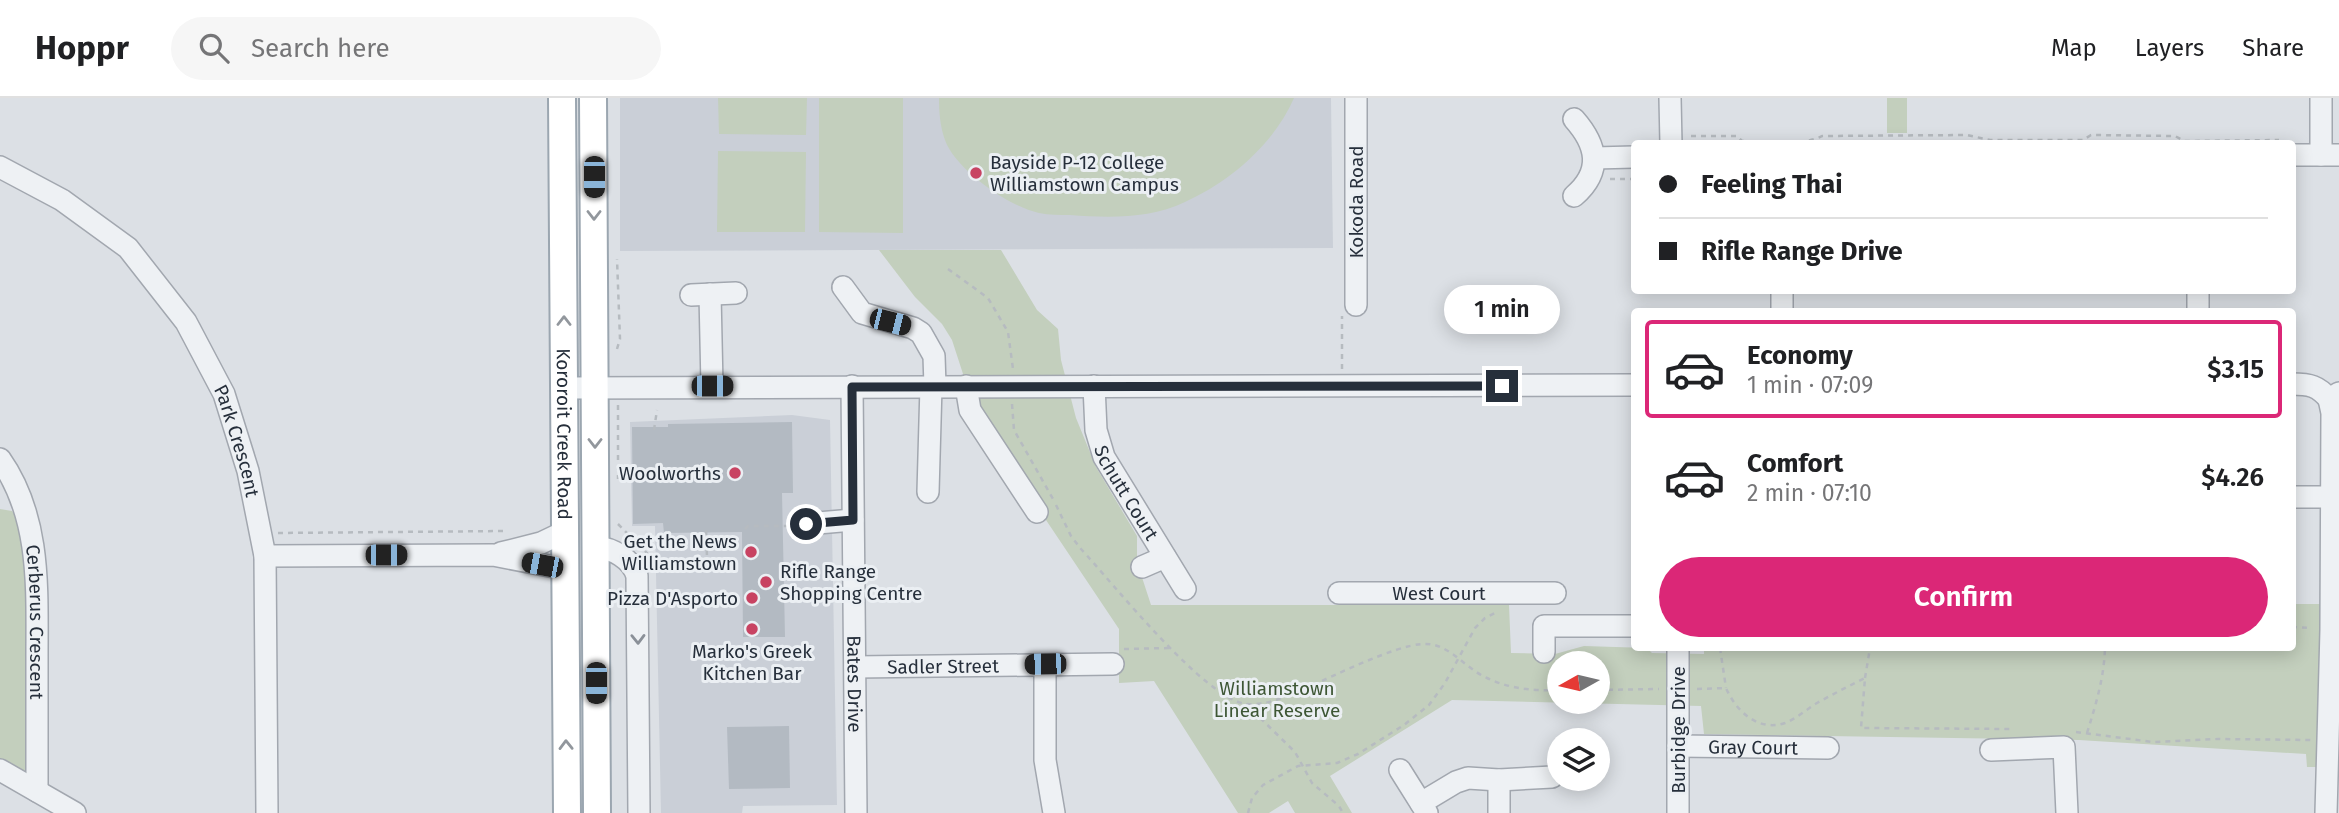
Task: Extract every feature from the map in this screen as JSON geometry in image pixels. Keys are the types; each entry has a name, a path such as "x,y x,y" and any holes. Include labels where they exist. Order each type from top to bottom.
{"main road":[{"name":"Kororoit Creek Road","path":"562,98 567,813"},
{"name":"Kororoit Creek Road","path":"593,98 606,387 596,547 597,813"},
{"path":"565,576 596,547"}],"street":[{"name":"Kokoda Road","path":"1356,98 1356,306"},
{"path":"1670,98 1671,140"},
{"path":"2296,154 2327,150 2321,98"},
{"path":"1578,192 1594,158 1580,126"},
{"path":"1594,158 1631,157"},
{"name":"Park Crescent","path":"0,167 62,200 128,248 186,321 224,394 248,471 265,556 267,813"},
{"path":"843,287 849,312 908,326 921,333 934,354 928,492"},
{"path":"712,386 701,295 736,293"},
{"path":"2296,384 2309,384 2334,396 2326,813"},
{"path":"564,388 1631,385"},
{"path":"966,386 970,410 1037,512"},
{"name":"Schutt Court","path":"1094,386 1095,425 1104,457 1185,589"},
{"name":"Bates Drive","path":"852,387 856,813"},
{"name":"Cerberus Crescent","path":"2,470 32,531 37,569 37,790"},
{"path":"2296,497 2332,497"},
{"path":"806,524 853,520"},
{"path":"265,556 493,555 541,543 564,532"},
{"path":"596,547 610,548 632,566 637,576 639,813"},
{"path":"493,555 565,576"},
{"path":"1142,567 1165,557"},
{"name":"West Court","path":"1339,593 1547,593 1553,626"},
{"path":"1545,652 1544,626 1631,625"},
{"name":"Burbidge Drive","path":"1678,651 1678,813"},
{"name":"Sadler Street","path":"855,667 1045,664 1114,657"},
{"path":"1045,664 1045,760 1054,813"},
{"name":"Gray Court","path":"1678,746 1828,748"},
{"path":"1991,750 2064,747 2067,813"},
{"path":"0,770 75,813"},
{"path":"1400,770 1424,808 1464,779 1499,796 1547,779"}],"path":[{"path":"1816,140 1822,136 1968,135 1986,140"},
{"path":"2082,140 2091,135 2175,136 2182,140"},
{"path":"1676,140 1685,136 1737,136 1741,140"},
{"path":"2296,141 2327,150"},
{"path":"617,255 620,339 617,348"},
{"path":"948,270 988,298 1008,331 1013,363 1014,430 1071,536 1170,648 1207,682 1246,704 1295,752 1316,788 1339,806 1343,813"},
{"path":"1341,321 1342,386"},
{"path":"606,387 618,488"},
{"path":"654,430 657,410"},
{"path":"618,475 636,475"},
{"path":"618,513 618,525 634,540"},
{"path":"745,529 748,526 783,526"},
{"path":"706,530 707,557"},
{"path":"641,547 655,562 657,586"},
{"path":"1248,813 1250,802 1259,788 1298,766 1337,763 1358,754 1404,725 1429,705 1445,683 1478,624 1489,615 1500,612"},
{"path":"1246,704 1278,700 1415,645 1435,645 1458,657 1484,677 1503,685 1547,691"},
{"path":"1114,657 1170,648"},
{"path":"1720,651 1726,688 1733,705 1752,721 1774,725 1787,722 1865,678"},
{"path":"1870,651 1861,728 2022,729"},
{"path":"2087,734 2099,697 2105,651"},
{"path":"1610,690 1726,688"},
{"path":"2074,732 2153,742 2218,739 2318,740 2328,747"}],"shaded area":[{"name":"Bayside P-12 College Williamstown Campus","path":"620,98 1331,98 1333,248 620,251"},
{"path":"792,415 830,420 837,805 743,806 742,813 661,813 655,526 632,526 630,422"}],"green space":[{"path":"718,98 807,98 806,135 719,134"},
{"path":"819,98 903,98 903,233 819,232"},
{"path":"939,98 1294,98 1263,146 1218,184 1171,208 1114,217 1039,213 1013,203 984,185 960,163 945,140"},
{"path":"1887,98 1907,98 1907,133 1887,133"},
{"path":"718,151 806,152 805,232 717,232"},
{"name":"Williamstown Linear Reserve","path":"879,250 1001,250 1037,310 1058,329 1061,360 1076,418 1096,467 1137,536 1137,562 1151,605 1509,605 1511,653 1547,654 1547,702 1452,700 1330,776 1352,813 1295,813 1288,801 1269,813 1238,813 1154,681 1119,683 1119,629 977,417 952,340 942,324 915,297"},
{"path":"0,509 12,511 22,525 27,556 30,769 17,773 0,762"},
{"name":"Williamstown Linear Reserve","path":"2296,604 2339,604 2339,767 2307,767 2306,754 2079,740 1704,734 1701,706 1610,704 1610,651 1566,651 1584,646 1631,647 1631,651 1652,653 1704,654 1704,651 2296,651"}],"building":[{"name":"Rifle Range Shopping Centre","path":"792,422 793,493 782,493 785,637 743,637 742,532 664,533 663,523 633,524 632,427"},
{"path":"789,726 790,788 729,789 727,727"}],"place":[{"name":"Bayside P-12 College Williamstown Campus","path":"976,173"},
{"name":"Woolworths","path":"735,473"},
{"name":"Get the News Williamstown","path":"751,552"},
{"name":"Rifle Range Shopping Centre","path":"766,582"},
{"name":"Pizza D'Asporto","path":"752,598"},
{"name":"Marko's Greek Kitchen Bar","path":"752,629"}],"route":[{"path":"806,524 853,520 852,387 1502,386"}]}
